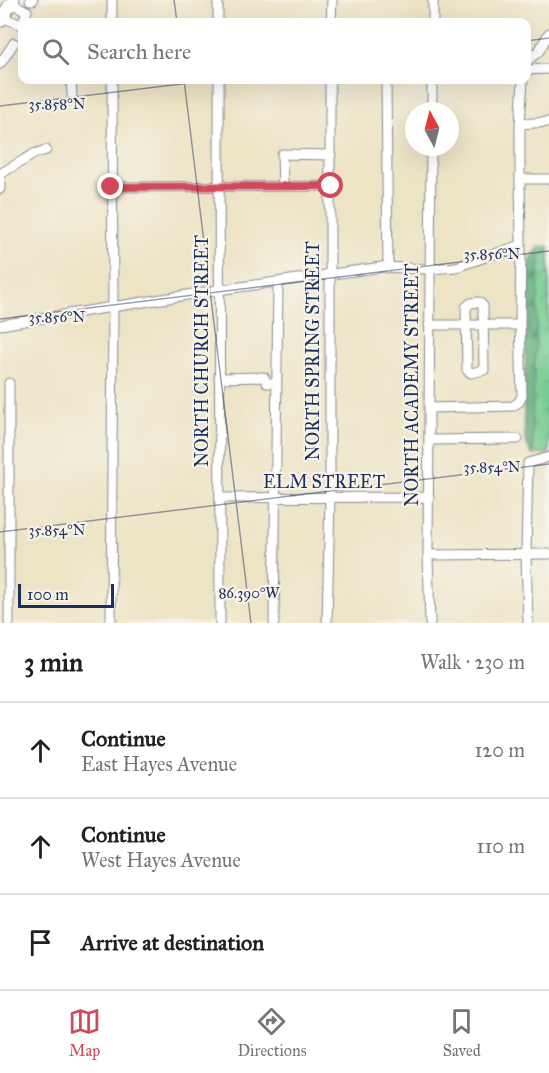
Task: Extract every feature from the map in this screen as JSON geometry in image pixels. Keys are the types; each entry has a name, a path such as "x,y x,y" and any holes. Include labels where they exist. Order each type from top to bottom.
{"main road":[{"path":"1,19 12,1"}],"street":[{"path":"112,0 112,18"},
{"path":"218,0 218,18"},
{"path":"331,18 332,0"},
{"path":"433,0 433,18"},
{"path":"12,1 27,11 24,18"},
{"path":"1,19 18,24"},
{"path":"531,58 539,51 549,33"},
{"path":"0,64 14,43"},
{"path":"531,70 549,69"},
{"path":"71,84 72,95"},
{"path":"111,623 112,84"},
{"name":"NORTH CHURCH STREET","path":"219,84 220,623"},
{"name":"NORTH SPRING STREET","path":"327,623 330,499 330,84"},
{"path":"386,84 388,267"},
{"path":"432,84 432,102"},
{"path":"429,408 513,406 522,396 520,124 523,84"},
{"path":"520,124 549,122"},
{"path":"0,189 0,174 34,154 46,150"},
{"path":"282,186 282,154 331,155"},
{"name":"NORTH ACADEMY STREET","path":"430,623 428,555 431,156"},
{"path":"520,179 549,179"},
{"path":"111,187 331,186"},
{"path":"0,325 218,290 388,267 429,269 456,267 521,245"},
{"path":"274,623 278,282"},
{"path":"479,302 483,306 484,370 471,373 467,370 465,326 466,306 479,302"},
{"path":"429,325 520,326"},
{"path":"219,378 264,377 267,383 276,383"},
{"path":"9,383 4,565 9,623"},
{"path":"429,440 518,439"},
{"path":"528,623 526,554 528,463 549,457"},
{"name":"ELM STREET","path":"220,498 429,497"},
{"path":"428,555 549,554"}],"green space":[{"path":"549,246 549,453 532,455 525,439 524,410 529,268 533,255 539,247"},
{"path":"549,253 549,453 533,455 532,418 540,255"}],"route":[{"path":"111,187 331,186"}]}
